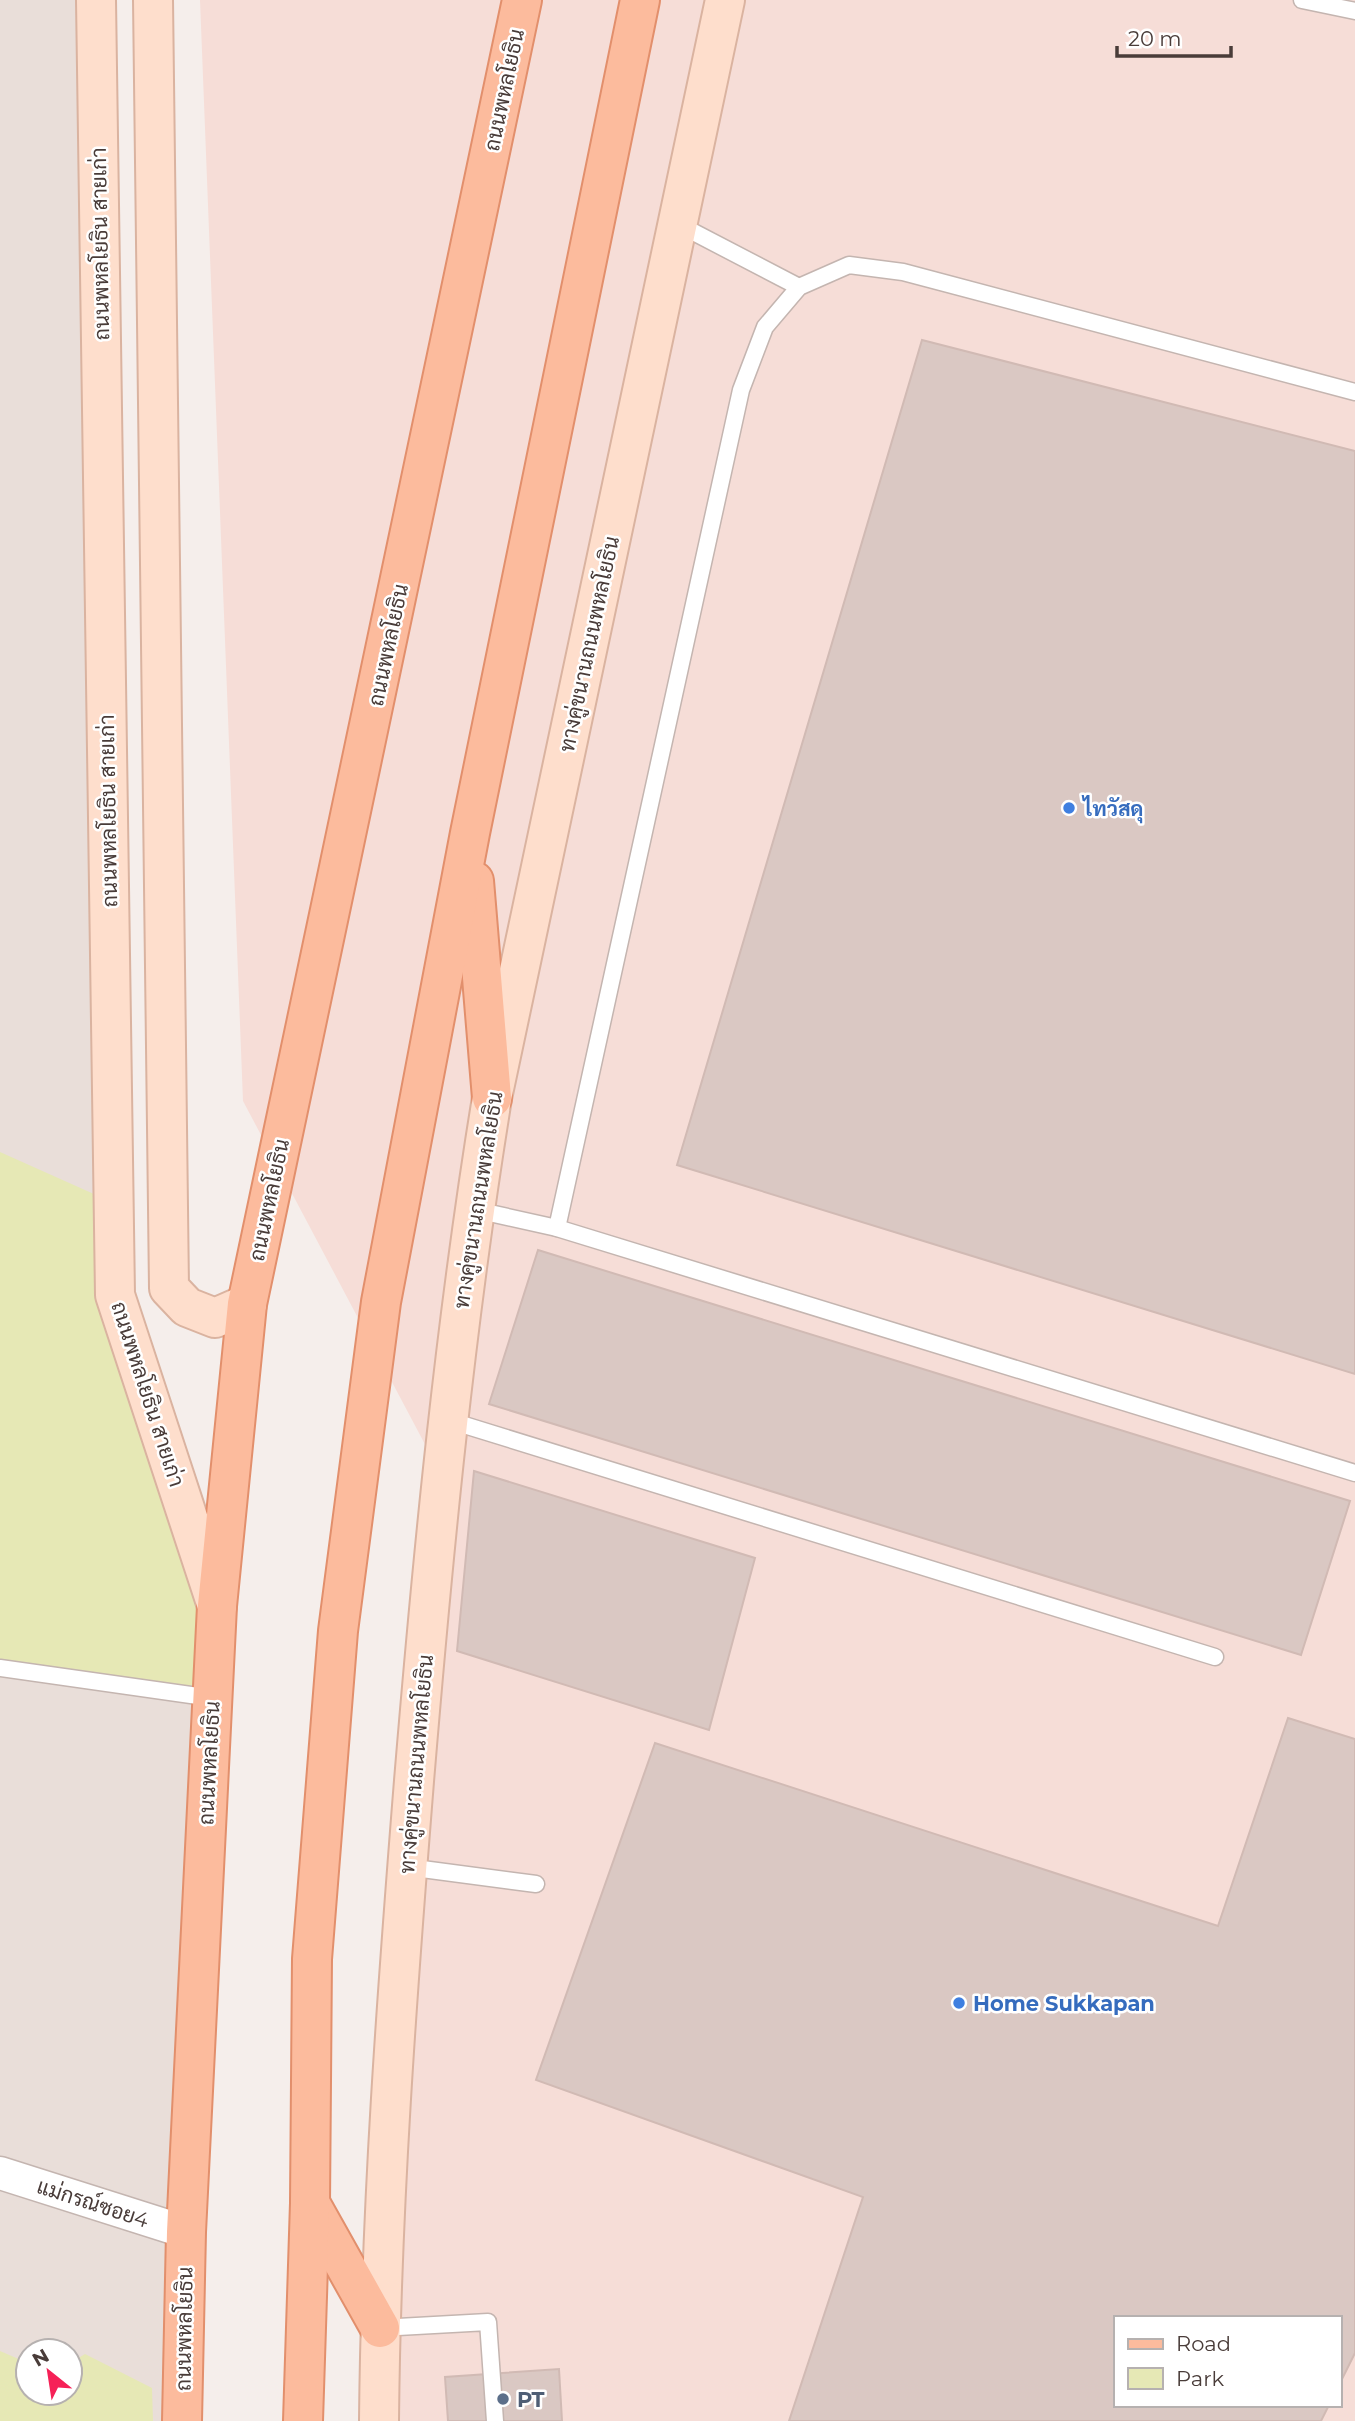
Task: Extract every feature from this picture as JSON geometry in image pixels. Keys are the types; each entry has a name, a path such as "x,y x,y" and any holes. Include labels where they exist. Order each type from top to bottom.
{"main road":[{"name":"ถนนพหลโยธิน สายเก่า","path":"96,0 115,1295 217,1606"},
{"path":"153,0 169,1288 187,1307 215,1318 247,1304"},
{"name":"ถนนพหลโยธิน","path":"182,2421 186,2232 217,1606 247,1304 522,0"},
{"path":"303,2421 310,2203 312,1959 338,1631 380,1302 470,833 640,0"},
{"name":"ทางคู่ขนานถนนพหลโยธิน","path":"379,2421 380,2328 391,2067 447,1420 474,1209 492,1098 725,0"},
{"path":"470,833 492,1098"},
{"path":"310,2203 380,2328"}],"street":[{"name":"แม่กรณ์ซอย4","path":"0,2173 186,2232"}],"lane":[{"path":"1302,0 1355,11"},
{"path":"678,224 799,287"},
{"path":"556,1228 741,390 765,327 799,287 849,265 903,272 1355,392"},
{"path":"474,1209 556,1228 1355,1473"},
{"path":"447,1420 1214,1657"},
{"path":"0,1668 212,1698"},
{"path":"407,1867 536,1884"},
{"path":"380,2328 488,2322 495,2421"}],"shaded area":[{"path":"0,0 96,0 115,1295 212,1698 201,2421 0,2421"},
{"path":"200,0 1355,0 1355,2421 384,2421 374,2053 428,1450 243,1101"}],"green space":[{"path":"0,1152 114,1203 115,1295 217,1606 212,1698 0,1668"},
{"path":"0,2351 14,2357 14,2407 84,2407 85,2354 152,2388 153,2421 0,2421"}],"building":[{"name":"ไทวัสดุ","path":"922,340 1355,451 1355,1374 677,1165"},
{"path":"538,1250 1350,1501 1301,1655 489,1404"},
{"path":"474,1471 755,1558 709,1730 457,1651"},
{"name":"Home Sukkapan","path":"1288,1718 1355,1739 1355,2353 1341,2381 1341,2316 1114,2316 1114,2407 1328,2407 1321,2421 789,2421 863,2197 536,2080 655,1743 1218,1926"},
{"name":"PT","path":"559,2369 562,2421 448,2421 445,2377"}],"place":[{"name":"ไทวัสดุ","path":"1069,808"},
{"name":"Home Sukkapan","path":"959,2003"},
{"name":"PT","path":"503,2399"}]}
